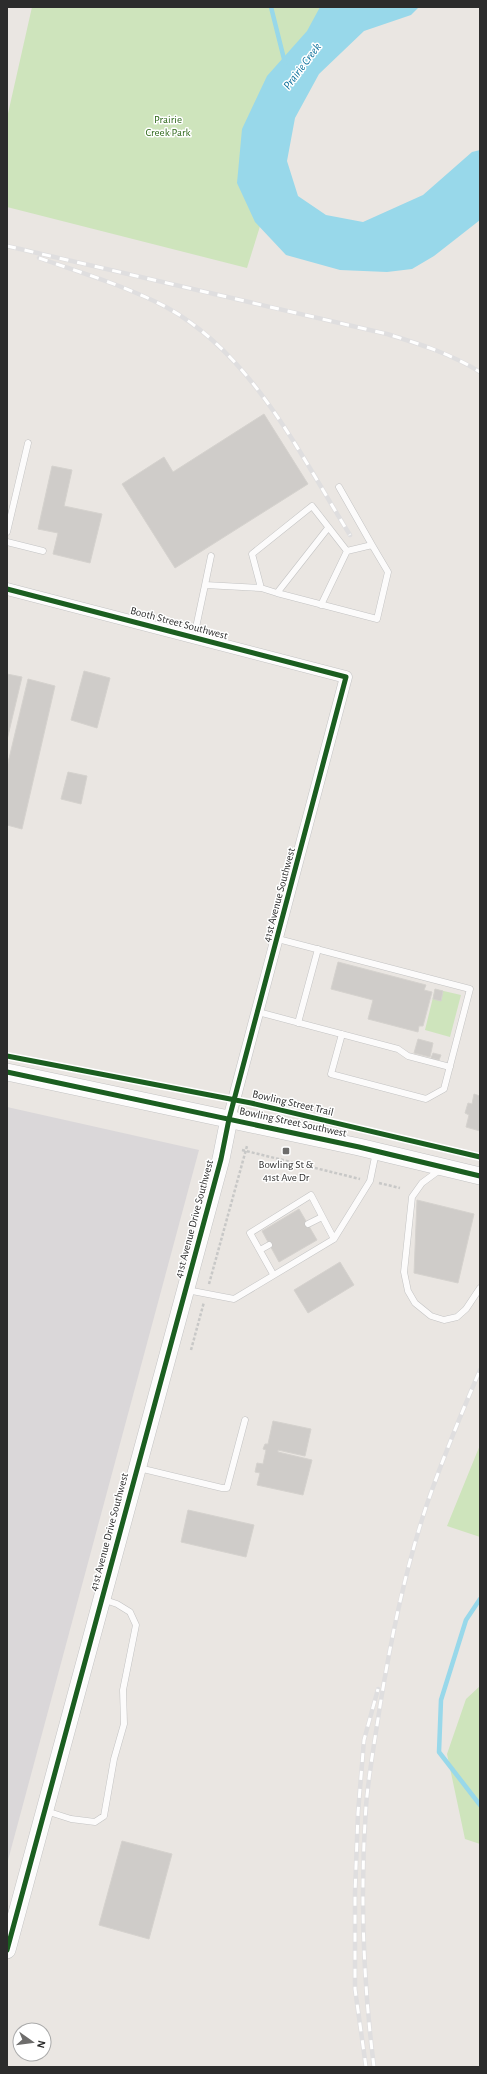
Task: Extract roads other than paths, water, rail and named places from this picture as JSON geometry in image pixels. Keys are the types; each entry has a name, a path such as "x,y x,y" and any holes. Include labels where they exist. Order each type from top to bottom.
{"street":[{"name":"Booth Street Southwest","path":"7,589 346,677"},
{"name":"41st Avenue Southwest","path":"229,1119 278,939 346,677"},
{"name":"Bowling Street Southwest","path":"7,1073 376,1151 480,1176"},
{"name":"41st Avenue Drive Southwest","path":"7,1950 220,1159 229,1119"}],"lane":[{"path":"7,532 28,443"},
{"path":"205,585 261,588 377,619 388,572 339,486"},
{"path":"261,588 252,554 312,506 347,551"},
{"path":"277,593 328,528"},
{"path":"7,542 43,551"},
{"path":"347,551 372,545"},
{"path":"321,605 347,551"},
{"path":"194,637 211,556"},
{"path":"278,939 470,988 444,1089 426,1099 331,1074 342,1034"},
{"path":"298,1023 318,949"},
{"path":"258,1012 398,1049 408,1056 450,1066"},
{"path":"185,1290 234,1299 273,1274 334,1239 370,1181 376,1151"},
{"path":"444,1167 422,1183 412,1197 404,1272 408,1291 416,1303 431,1316 444,1320 457,1317 466,1309 480,1288"},
{"path":"273,1274 250,1233 311,1195 334,1239"},
{"path":"308,1224 322,1217"},
{"path":"260,1250 269,1245"},
{"path":"137,1467 227,1488 245,1420"},
{"path":"44,1811 94,1822 104,1816 114,1759 124,1724 123,1690 136,1625 130,1612 117,1604 102,1599"}],"water":[{"name":"Prairie Creek","path":"320,7 419,7 411,15 364,31 319,74 295,118 287,161 298,196 326,215 363,222 423,195 472,152 480,150 480,220 434,256 412,269 387,272 340,270 286,255 255,222 237,183 242,129 267,76 307,31"}],"waterway":[{"path":"271,7 285,63"},
{"path":"480,1599 466,1620 441,1700 439,1752 480,1805"}],"railway":[{"path":"7,246 387,334 447,355 480,372"},
{"path":"39,258 120,286 151,299 197,327 224,351 272,408 350,535"},
{"path":"374,2067 367,2002 363,1904 366,1806 372,1756 399,1604 412,1554 439,1470 480,1370"},
{"path":"366,2067 355,1989 355,1893 358,1813 364,1740 378,1689"}],"place":[{"name":"Bowling St & 41st Ave Dr","path":"286,1151"}],"park label":[{"name":"Prairie Creek Park","path":"168,125"}]}
